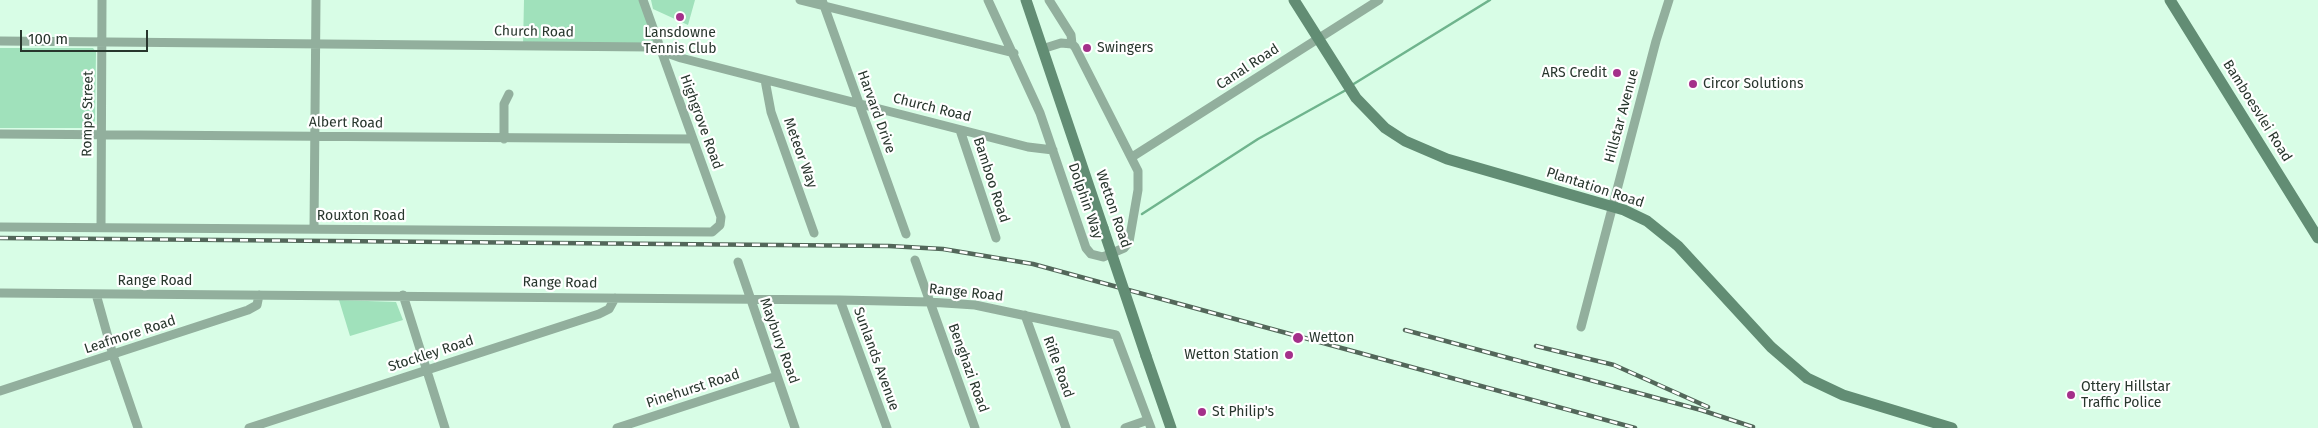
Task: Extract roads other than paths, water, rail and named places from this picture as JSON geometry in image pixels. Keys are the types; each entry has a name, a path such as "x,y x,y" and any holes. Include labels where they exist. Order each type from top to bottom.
{"street":[{"name":"Rompe Street","path":"101,228 102,0"},
{"path":"314,229 316,0"},
{"name":"Highgrove Road","path":"643,0 721,217 720,225"},
{"path":"800,0 822,3 1014,53"},
{"name":"Dolphin Way","path":"988,0 1040,113 1086,248 1092,254 1103,257 1124,248 1130,238 1139,182 1138,171 1081,57 1072,44 1071,35 1049,0"},
{"name":"Wetton Road","path":"1026,0 1171,428"},
{"name":"Plantation Road","path":"1294,0 1356,98 1385,128 1405,141 1447,159 1612,207 1647,221 1678,246 1771,347 1807,378 1843,395 1952,428"},
{"name":"Canal Road","path":"1132,157 1379,0"},
{"name":"Hillstar Avenue","path":"1581,327 1656,41 1669,0"},
{"name":"Bamboesvlei Road","path":"2170,0 2318,238"},
{"name":"Harvard Drive","path":"822,3 906,234"},
{"name":"Church Road","path":"0,41 650,47 681,58 858,104 1028,147 1053,150"},
{"path":"1042,49 1061,43 1072,44"},
{"name":"Meteor Way","path":"765,80 771,112 814,233"},
{"path":"504,139 504,104 510,94"},
{"name":"Bamboo Road","path":"960,130 996,238"},
{"name":"Albert Road","path":"0,134 692,139"},
{"name":"Rouxton Road","path":"0,227 708,232 714,231 720,225"},
{"name":"Benghazi Road","path":"915,260 975,428"},
{"name":"Maybury Road","path":"738,262 795,428"},
{"name":"Range Road","path":"0,293 840,300 929,302 975,306 1116,335 1150,424"},
{"path":"96,294 113,355 138,428"},
{"name":"Leafmore Road","path":"0,391 253,309 257,306 259,295"},
{"path":"403,295 445,428"},
{"name":"Stockley Road","path":"249,428 599,314 609,309 615,298"},
{"name":"Sunlands Avenue","path":"840,300 886,428"},
{"name":"Rifle Road","path":"1024,315 1066,428"},
{"name":"Pinehurst Road","path":"617,428 777,376"},
{"path":"1126,428 1150,424"}],"waterway":[{"path":"1352,85 1490,0"},
{"path":"1142,214 1258,139 1346,90"}],"railway":[{"path":"0,238 889,246 943,249 1033,264 1635,428"},
{"path":"1405,330 1701,410 1753,427"},
{"path":"1536,346 1614,365 1708,407"}],"place":[{"name":"Lansdowne Tennis Club","path":"680,17"},
{"name":"Swingers","path":"1087,48"},
{"name":"ARS Credit","path":"1617,73"},
{"name":"Circor Solutions","path":"1693,84"},
{"name":"Wetton","path":"1298,338"},
{"name":"Wetton Station","path":"1289,355"},
{"name":"Ottery Hillstar Traffic Police","path":"2071,395"},
{"name":"St Philip's","path":"1202,412"}]}
